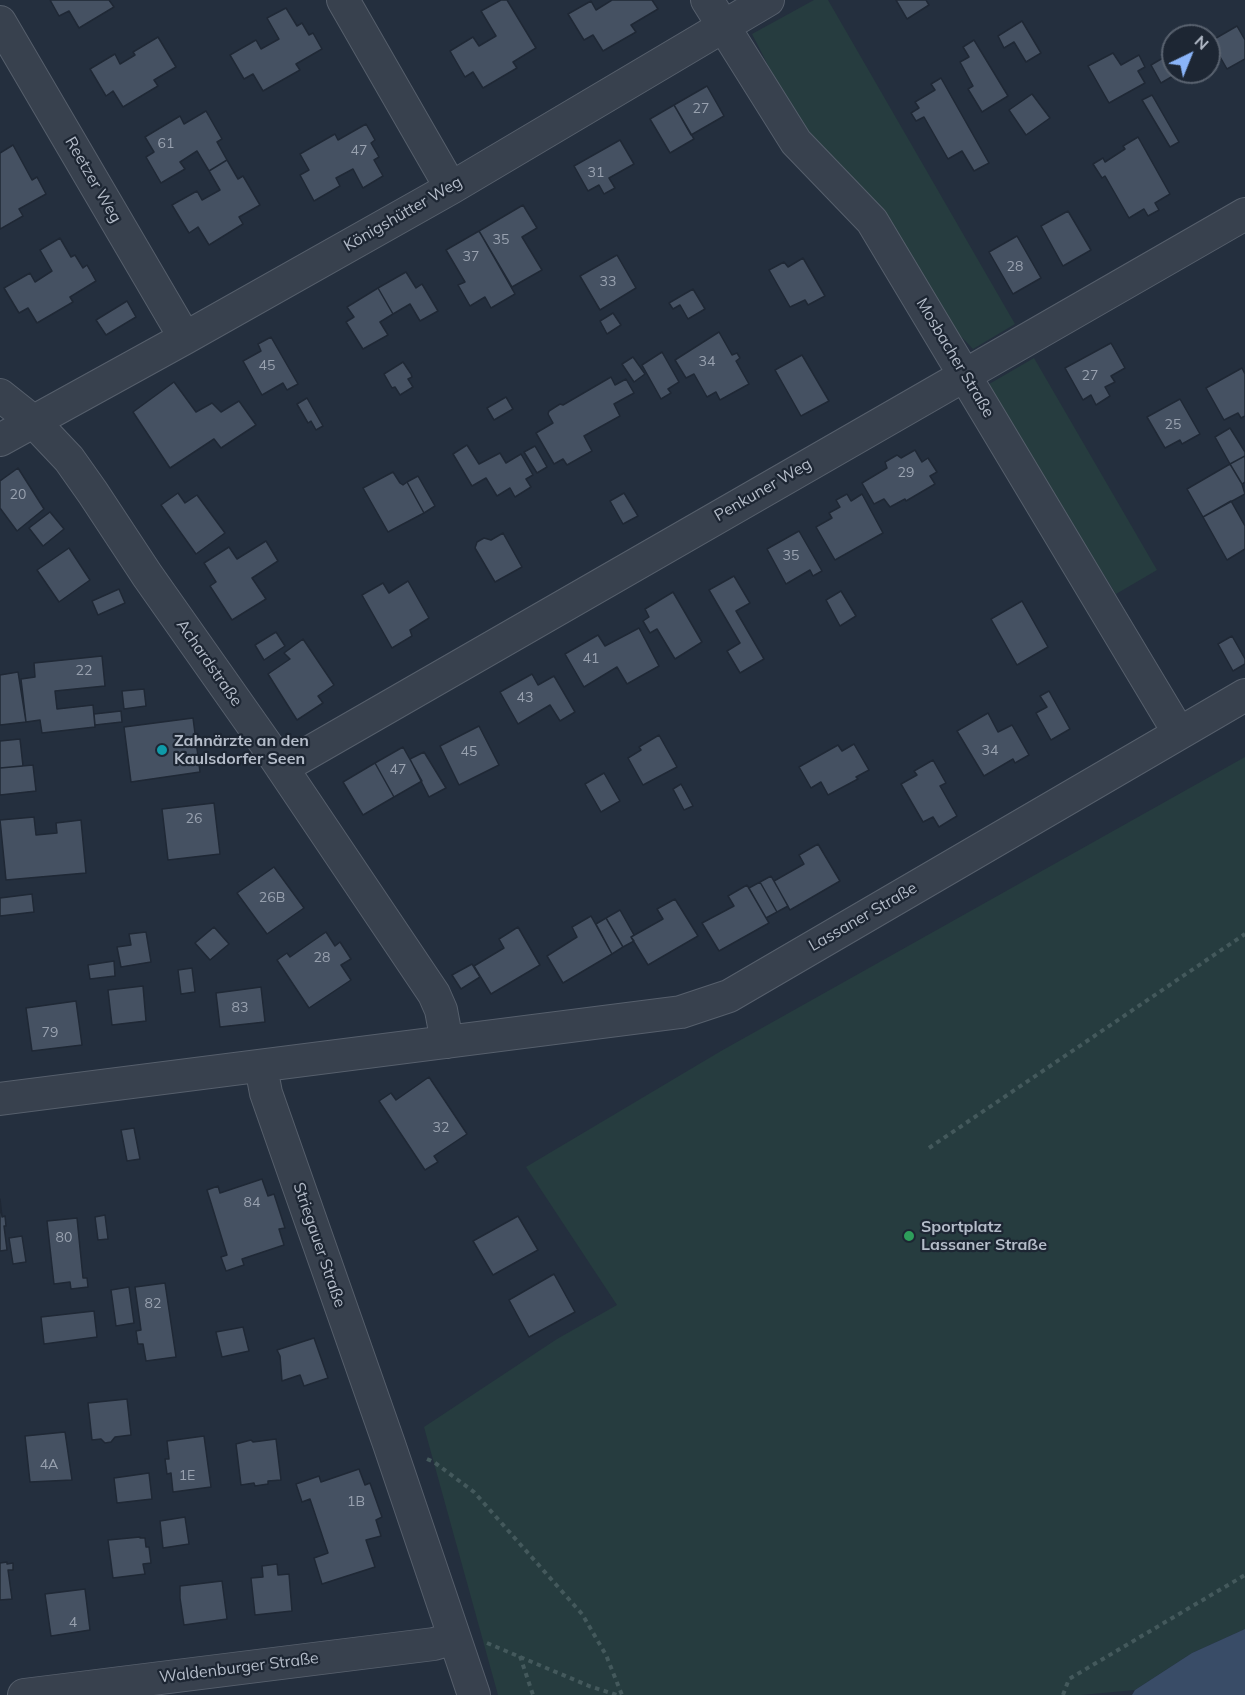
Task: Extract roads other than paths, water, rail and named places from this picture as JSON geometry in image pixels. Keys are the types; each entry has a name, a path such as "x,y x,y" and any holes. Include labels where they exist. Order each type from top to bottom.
{"street":[{"path":"342,0 451,188"},
{"name":"Königshütter Weg","path":"0,440 451,188 715,13 768,0"},
{"name":"Mosbacher Straße","path":"715,13 796,142 872,222 1179,733"},
{"name":"Reetzer Weg","path":"0,22 185,338"},
{"name":"Penkuner Weg","path":"282,768 1245,214"},
{"name":"Achardstraße","path":"0,395 34,422 69,459 282,768 434,994 441,1010 447,1042"},
{"name":"Lassaner Straße","path":"447,1042 661,1016 681,1012 729,996 1245,695"},
{"path":"0,1099 447,1042"},
{"name":"Striegauer Straße","path":"261,1067 266,1092 454,1638"},
{"path":"454,1638 474,1695"},
{"name":"Waldenburger Straße","path":"24,1695 434,1644 454,1638"}],"water":[{"path":"1245,1629 1245,1695 1132,1695 1135,1690 1192,1653"}],"place":[{"name":"Zahnärzte an den Kaulsdorfer Seen","path":"162,750"},
{"name":"Sportplatz Lassaner Straße","path":"909,1236"}]}
